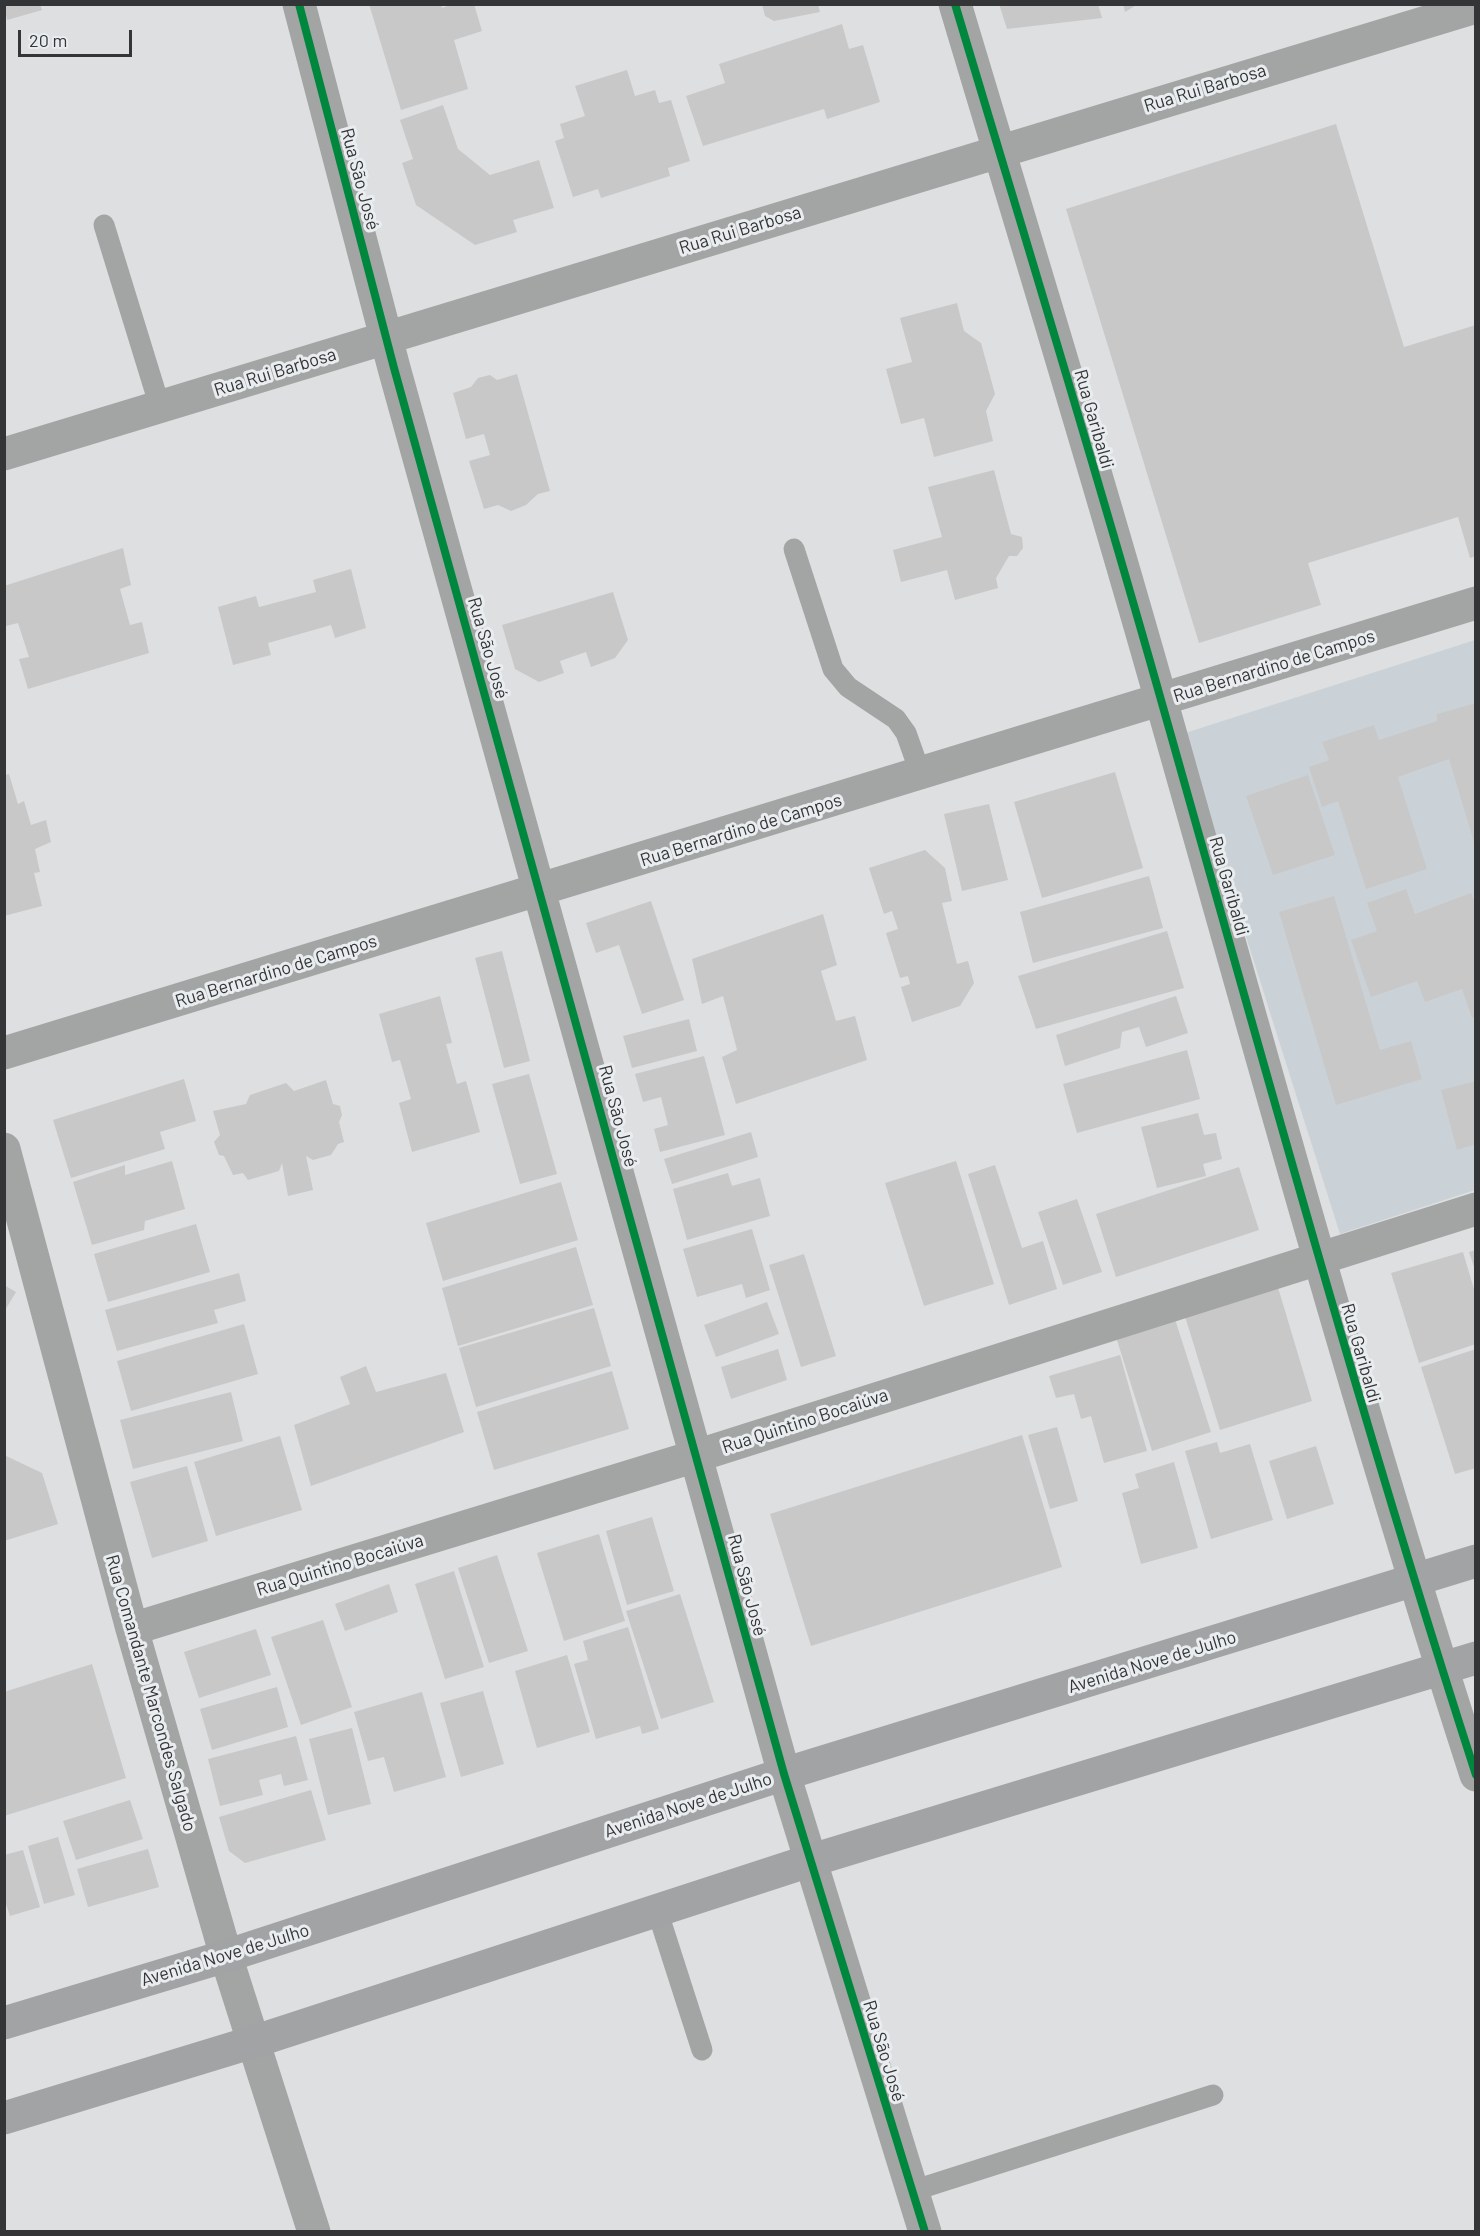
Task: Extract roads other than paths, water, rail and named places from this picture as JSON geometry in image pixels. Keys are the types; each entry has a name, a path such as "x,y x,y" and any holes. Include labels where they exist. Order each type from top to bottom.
{"main road":[{"name":"Avenida Nove de Julho","path":"4,2023 225,1956 784,1774 1476,1561"},
{"path":"4,2118 253,2042 809,1861 1476,1658"}],"street":[{"name":"Rua São José","path":"298,4 386,339 784,1774 925,2232"},
{"name":"Rua Garibaldi","path":"955,4 1161,701 1317,1258 1413,1582 1476,1775"},
{"name":"Rua Rui Barbosa","path":"4,454 1476,7"},
{"name":"Rua Bernardino de Campos","path":"4,1053 921,775 1476,603"},
{"name":"Rua Comandante Marcondes Salgado","path":"4,1149 132,1629 225,1956 314,2232"},
{"name":"Rua Quintino Bocaiúva","path":"132,1629 696,1456 1476,1209"}],"lane":[{"path":"104,225 160,407"},
{"path":"794,549 833,669 848,687 896,719 906,733 921,775"},
{"path":"657,1910 702,2050"},
{"path":"912,2191 1213,2096"}]}
